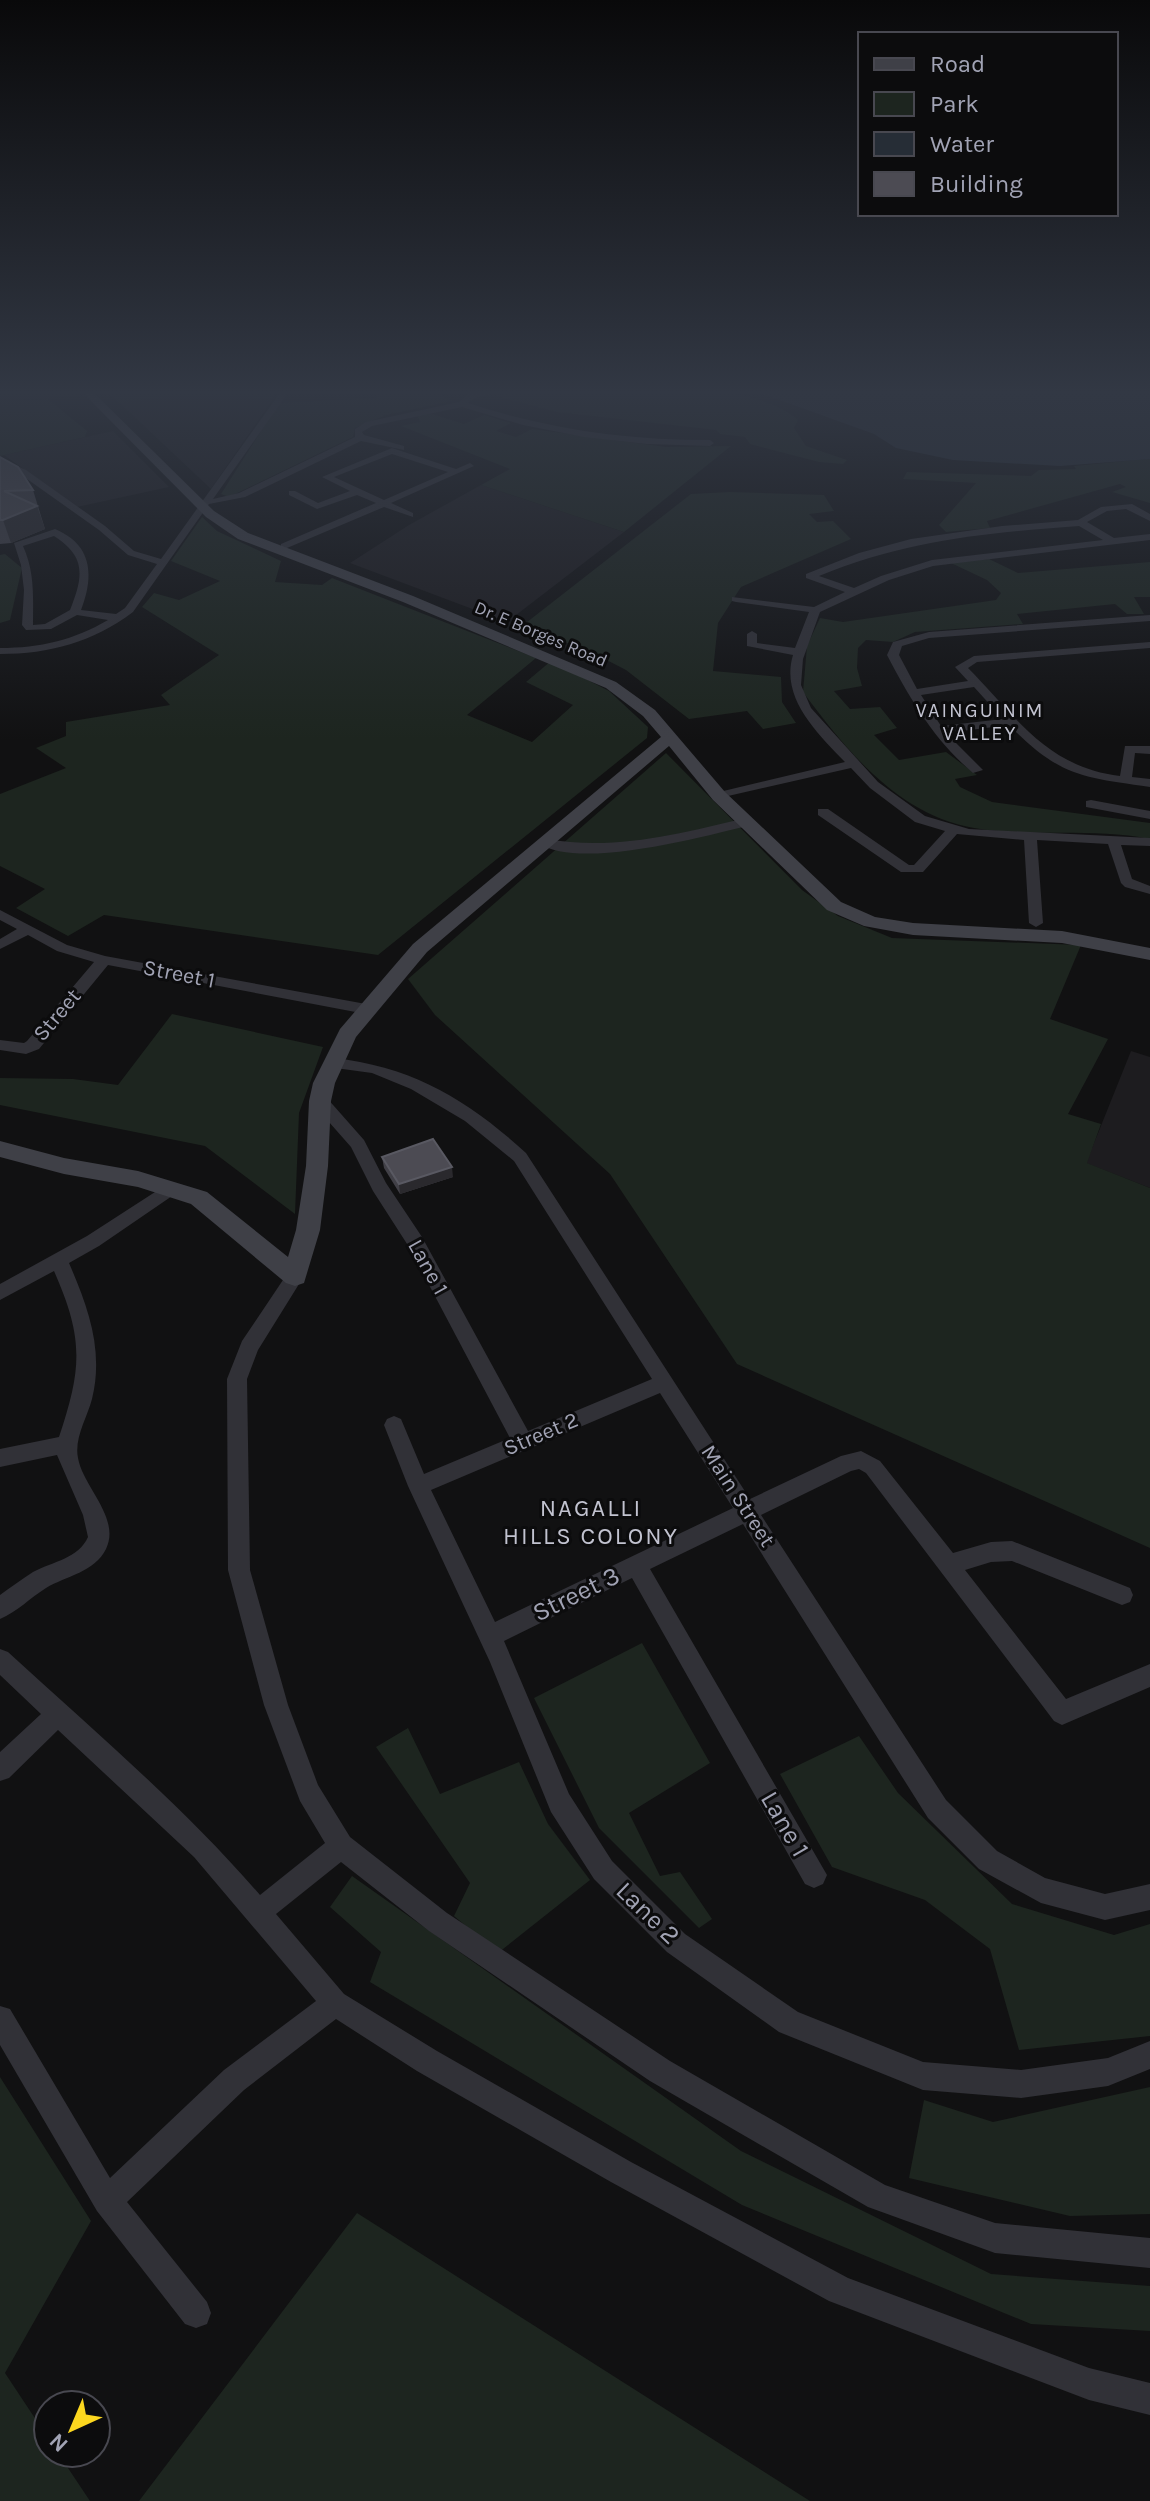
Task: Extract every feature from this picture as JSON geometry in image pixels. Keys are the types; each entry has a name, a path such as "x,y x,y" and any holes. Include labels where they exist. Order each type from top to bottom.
{"main road":[{"name":"Dr. E Borges Road","path":"211,507 224,525 275,550 408,599 611,685 649,713 725,794 824,885 861,907 916,918 1036,923 1110,932 1150,943"},
{"name":"Dr. E Borges Road","path":"213,507 234,522 284,546 587,663 622,681 661,709 704,755 725,794 746,822 834,906 871,922 913,929 1053,935 1110,943 1150,954"},
{"path":"0,1149 199,1198 295,1276 308,1230 316,1179 320,1101 347,1034 420,948 670,737"}],"street":[{"path":"72,507 131,553 162,562"},
{"path":"0,651 47,649 74,641 119,618 129,610 205,507"},
{"path":"284,546 378,507"},
{"path":"390,507 410,515"},
{"path":"1081,523 1090,514 1126,507 1137,509 1150,518"},
{"path":"854,592 810,576 862,555 911,542 965,534 1081,523 1112,541"},
{"path":"75,612 87,571 85,561 74,546 55,532 17,545 26,565 29,590 27,625 40,629 75,612 119,618"},
{"path":"965,534 989,555"},
{"path":"736,599 815,610 932,563 1150,537"},
{"path":"815,610 799,652 795,685 806,709 874,785 920,819 953,830 1150,842"},
{"path":"1150,618 1038,640 966,662 961,667 1050,756 1073,770 1100,777 1150,783"},
{"path":"977,770 960,757 913,693 893,655 897,644 918,634 938,632 1150,645"},
{"path":"752,634 752,646 799,652"},
{"path":"913,693 977,683"},
{"path":"939,730 1014,721"},
{"path":"1126,779 1129,749 1150,750"},
{"path":"725,794 853,764"},
{"path":"1091,804 1150,815"},
{"path":"823,812 906,869 918,869 953,830"},
{"path":"546,843 594,851 680,839 746,822"},
{"path":"1030,837 1036,923"},
{"path":"1113,839 1126,880 1150,890"},
{"name":"Street 1","path":"0,914 62,948 104,960 366,1009"},
{"path":"0,945 28,929"},
{"name":"Street","path":"0,1045 26,1049 33,1045 104,960"},
{"name":"Main Street","path":"334,1063 376,1069 453,1103 489,1128 520,1157 937,1809 988,1860 1041,1890 1105,1907 1150,1897"},
{"name":"Lane 1","path":"320,1101 358,1144 379,1186 416,1242 523,1442"},
{"path":"0,1293 169,1189"},
{"path":"0,1608 40,1580 85,1557 99,1543 99,1528 69,1462 67,1444 87,1379 88,1348 82,1312 58,1260"},
{"path":"295,1276 249,1347 237,1379 239,1570 282,1719 309,1792 341,1846 438,1922 660,2071 878,2197 995,2238 1150,2253"},
{"name":"Street 2","path":"418,1486 664,1383"},
{"name":"Lane 2","path":"394,1425 418,1486 490,1636 560,1803 603,1870 676,1943 789,2022 923,2076 1021,2084 1108,2072 1150,2055"},
{"path":"0,1458 67,1444"},
{"name":"Street 3","path":"490,1636 747,1508 848,1462 861,1460 873,1467 948,1565"},
{"path":"1122,1595 1012,1551 991,1552 948,1565 1062,1713 1150,1675"},
{"name":"Lane 1","path":"636,1565 814,1875"},
{"path":"0,1660 203,1848 335,2003 427,2061 594,2157 840,2290 1089,2384 1150,2399"},
{"path":"0,1769 59,1713"},
{"path":"257,1913 341,1846"},
{"path":"107,2201 234,2080 335,2003"},
{"path":"0,2019 107,2201 196,2313"}],"shaded area":[{"path":"442,507 547,507 624,532 507,622 350,563"},
{"path":"1131,1051 1150,1057 1150,1188 1086,1163"}],"green space":[{"path":"547,507 655,507 624,532"},
{"path":"675,507 831,507 834,511 809,514 817,522 833,521 851,539 741,587 718,623 713,671 781,677 782,702 796,723 763,729 747,711 689,719 626,670 593,653 522,626"},
{"path":"955,507 1038,507 987,521 990,528 946,532 939,525"},
{"path":"202,517 217,531 281,561 275,582 322,585 332,578 536,658 467,715 532,742 573,705 526,682 551,661 609,691 648,727 647,738 378,955 104,915 68,936 16,908 45,889 0,866 0,794 66,768 36,748 66,736 66,722 170,705 161,695 219,655 142,607 154,593 179,600 220,581 171,561"},
{"path":"5,554 22,568 10,620 0,623 0,555"},
{"path":"989,559 1018,573 1150,562 1150,597 1134,597 1144,614 1127,614 1115,604 1017,614 1023,624 915,632 893,642 866,640 858,648 857,668 862,686 834,691 850,709 880,707 897,728 874,735 899,760 946,752 977,775 955,779 960,787 992,802 1150,823 1150,839 1128,835 996,831 947,821 898,795 876,777 837,736 803,692 807,646 820,618 843,622 996,600 1001,593 987,580 951,563"},
{"path":"666,753 802,890 838,916 892,938 1081,945 1050,1019 1108,1039 1068,1114 1101,1124 1087,1163 1150,1188 1150,1548 737,1364 610,1174 435,1015 408,979"},
{"path":"172,1014 323,1047 299,1113 295,1214 205,1146 0,1105 0,1078 73,1079 118,1085"},
{"path":"642,1643 710,1763 629,1813 660,1876 680,1872 712,1919 699,1928 599,1828 534,1698"},
{"path":"408,1728 440,1794 519,1762 548,1824 590,1880 498,1953 454,1916 470,1883 376,1747"},
{"path":"859,1736 898,1793 1012,1904 1114,1935 1150,1924 1150,2036 1019,2050 990,1949 925,1900 832,1867 780,1774"},
{"path":"352,1876 741,2151 991,2274 1150,2286 1150,2331 1031,2324 742,2205 370,1982 381,1952 330,1907"},
{"path":"0,2077 91,2221 5,2373 32,2414 32,2469 69,2469 90,2501 0,2501"},
{"path":"1150,2087 1150,2214 1070,2216 909,2178 924,2100 993,2122"},
{"path":"357,2213 810,2501 139,2501"}],"building":[{"path":"0,507 35,507 3,520 0,520"},
{"path":"433,1139 452,1167 399,1184 382,1157"}],"district":[{"name":"VAINGUINIM VALLEY","path":"980,722"},
{"name":"NAGALLI HILLS COLONY","path":"591,1522"}]}
